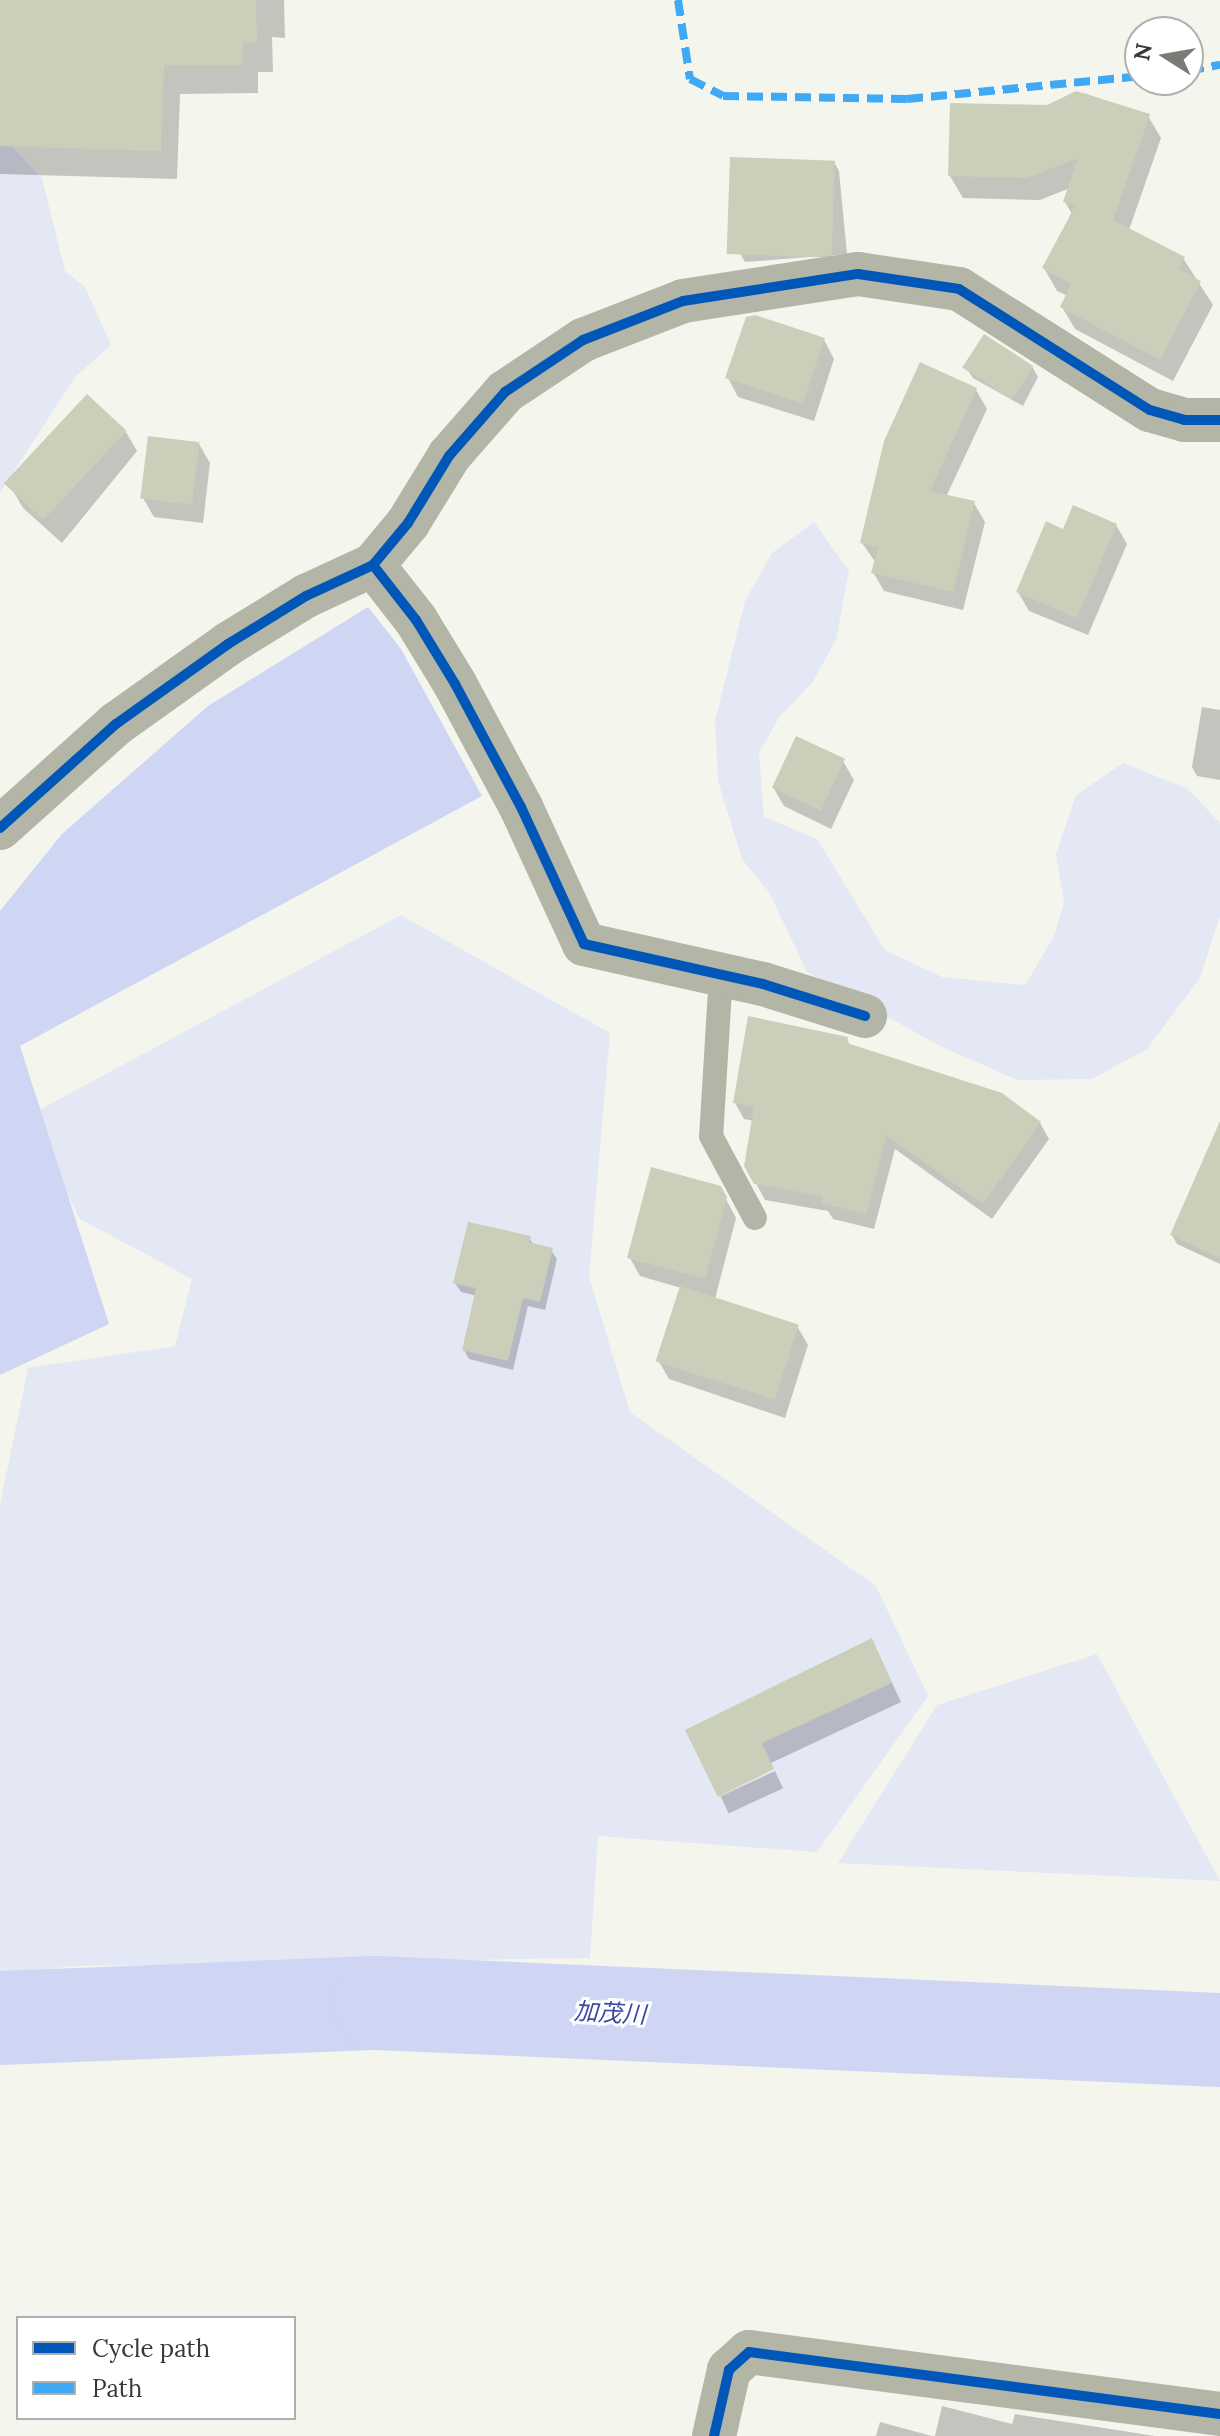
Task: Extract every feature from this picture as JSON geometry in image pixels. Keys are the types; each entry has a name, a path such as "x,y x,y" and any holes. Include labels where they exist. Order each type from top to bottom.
{"street":[{"path":"0,828 116,724 228,644 306,596 373,565 408,523 449,456 505,392 583,340 683,301 858,274 959,289 1150,410 1184,420 1220,420"},
{"path":"373,565 416,620 455,684 521,807 584,944 721,974 865,1016"},
{"path":"714,2436 729,2370 749,2352 1220,2414"}],"lane":[{"path":"721,974 711,1136 755,1218"}],"shaded area":[{"path":"0,134 42,178 65,271 85,287 111,345 75,377 0,493"},
{"path":"814,522 849,571 836,640 812,683 780,716 759,753 764,817 817,839 885,950 942,977 1025,985 1054,936 1064,903 1056,854 1076,795 1123,763 1188,789 1220,823 1220,916 1200,978 1147,1049 1092,1079 1017,1080 940,1046 807,972 769,892 742,859 718,781 715,721 745,601 772,553"},
{"path":"401,915 610,1033 589,1276 630,1412 876,1586 928,1696 817,1852 598,1836 590,1958 71,1966 0,1977 0,1505 28,1368 175,1346 192,1279 80,1219 28,1116"},
{"path":"1097,1654 1220,1881 838,1863 937,1705"}],"water":[{"path":"368,607 401,649 482,796 20,1046 109,1324 0,1375 0,911 62,834 208,706"}],"building":[{"path":"0,0 256,0 257,43 243,43 242,65 164,65 161,151 0,146"},
{"path":"1076,91 1150,114 1113,220 1185,257 1179,269 1201,281 1160,360 1060,307 1071,284 1042,268 1075,206 1063,202 1078,158 1027,178 948,176 950,103 1047,105"},
{"path":"730,157 835,161 832,258 727,254"},
{"path":"755,315 825,338 803,404 725,378 746,317"},
{"path":"984,334 1033,366 1012,400 962,368"},
{"path":"920,362 977,388 930,491 975,501 953,592 871,573 878,548 860,543 884,441"},
{"path":"87,394 126,431 43,520 4,483"},
{"path":"148,436 200,442 192,505 140,499"},
{"path":"1073,505 1117,524 1077,618 1016,592 1046,521 1063,529"},
{"path":"796,736 845,759 821,810 772,788"},
{"path":"748,1016 848,1037 847,1043 1002,1093 1041,1122 983,1204 886,1135 866,1214 822,1203 823,1196 754,1184 744,1166 754,1107 733,1103"},
{"path":"1220,1121 1220,1258 1170,1235"},
{"path":"651,1167 721,1186 727,1197 705,1279 627,1258"},
{"path":"468,1222 531,1236 529,1242 553,1248 540,1302 523,1298 508,1361 462,1350 476,1288 453,1283"},
{"path":"680,1286 799,1325 774,1400 656,1361"},
{"path":"872,1638 892,1683 762,1743 774,1769 718,1797 685,1730"}],"waterway":[{"name":"加茂川","path":"0,2018 378,2003 1220,2040"}],"marked path":[{"path":"678,0 690,79 723,96 907,99 1124,78"},
{"path":"1204,68 1220,65"}],"cycle path":[{"path":"0,828 116,724 228,644 306,596 373,565 408,523 449,456 505,392 583,340 683,301 858,274 959,289 1150,410 1184,420 1220,420"},
{"path":"373,565 416,620 455,684 521,807 584,944 763,984 865,1016"},
{"path":"714,2436 729,2370 749,2352 1220,2414"}]}
